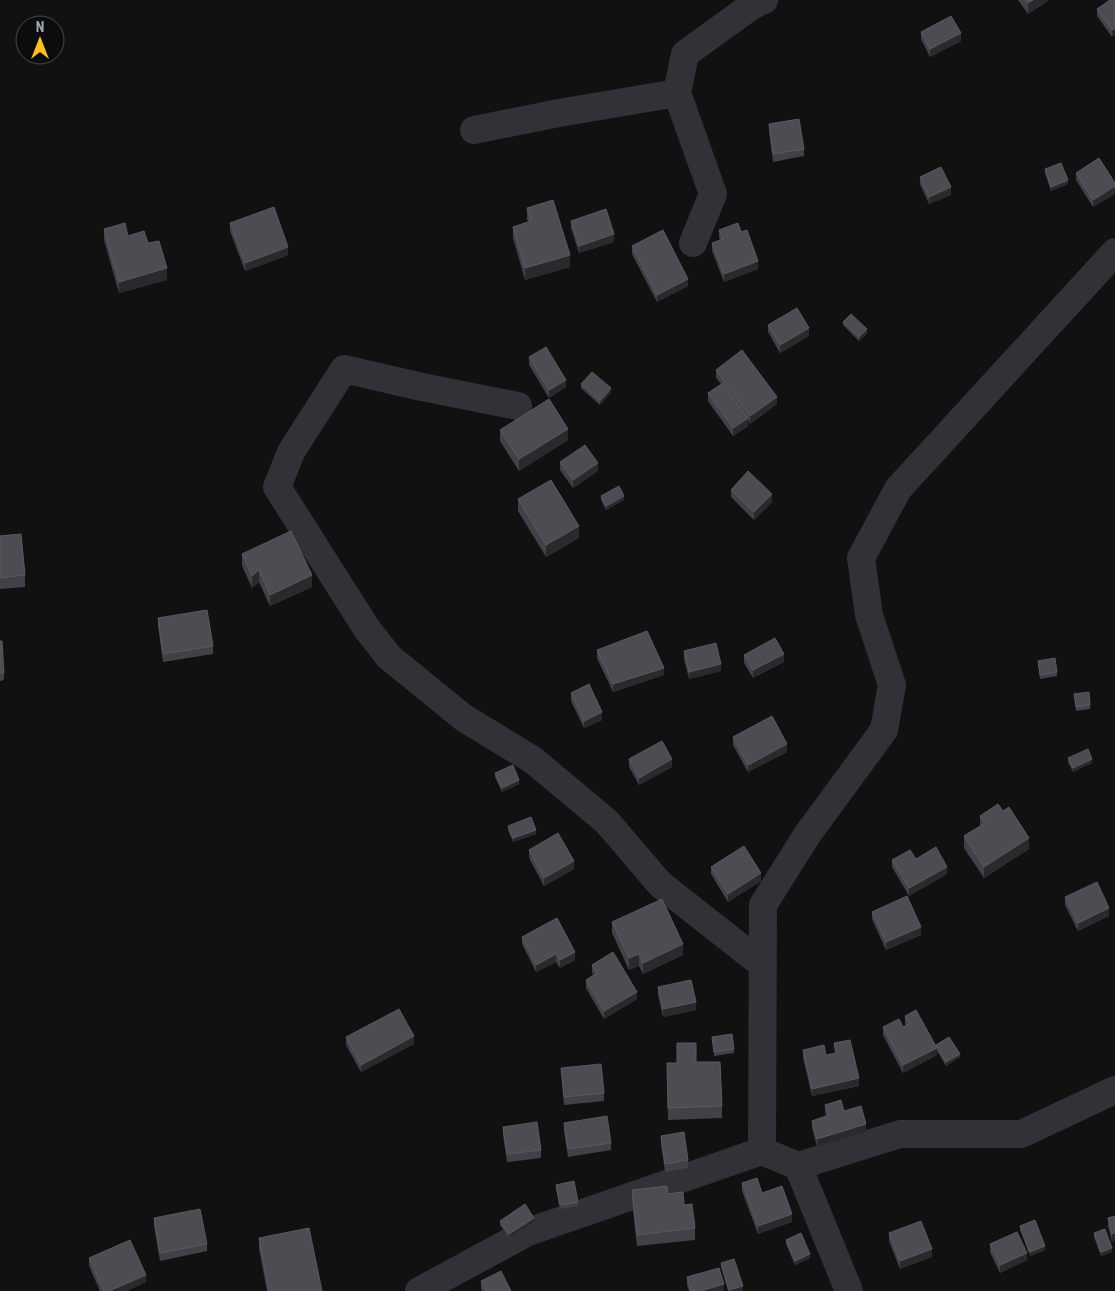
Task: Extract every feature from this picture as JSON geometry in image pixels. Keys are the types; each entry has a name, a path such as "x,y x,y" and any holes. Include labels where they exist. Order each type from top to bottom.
{"street":[{"path":"693,243 713,194 677,92 685,54 753,5 764,0"},
{"path":"474,130 677,92"},
{"path":"762,1151 763,905 807,835 884,730 892,685 869,615 861,558 898,489 1115,252"},
{"path":"518,406 422,387 344,368 291,452 277,487 368,628 389,657 464,718 533,760 607,822 660,884 763,965"},
{"path":"419,1291 528,1232 762,1151 798,1166 900,1134 1022,1134 1115,1090"},
{"path":"798,1166 849,1291"}],"building":[{"path":"1110,0 1115,0 1115,28 1112,30 1097,9"},
{"path":"951,16 961,33 930,49 921,32"},
{"path":"799,119 804,149 773,154 769,124"},
{"path":"1099,158 1115,186 1093,200 1076,173"},
{"path":"1061,163 1068,180 1051,187 1045,169"},
{"path":"941,167 951,187 929,197 920,177"},
{"path":"553,200 570,255 525,268 513,227 531,221 527,208"},
{"path":"274,207 288,247 245,263 230,223"},
{"path":"606,209 614,234 579,246 571,221"},
{"path":"125,223 128,236 144,231 148,243 159,241 167,268 119,282 104,229"},
{"path":"738,223 741,232 747,230 758,261 724,274 712,243 723,239 719,230"},
{"path":"663,230 688,279 657,295 632,246"},
{"path":"797,308 809,328 780,345 768,325"},
{"path":"851,314 867,329 859,337 843,322"},
{"path":"546,347 566,380 549,390 529,357"},
{"path":"742,350 777,397 750,416 716,370"},
{"path":"592,372 611,388 600,401 581,384"},
{"path":"723,383 748,418 733,428 708,393"},
{"path":"549,399 568,429 519,459 500,430"},
{"path":"585,445 598,463 573,480 560,462"},
{"path":"748,471 772,494 754,512 731,490"},
{"path":"551,480 579,526 546,545 518,499"},
{"path":"619,486 624,496 606,506 601,496"},
{"path":"291,531 312,575 270,595 259,570 252,576 242,554"},
{"path":"21,534 25,575 0,578 0,536"},
{"path":"207,610 213,646 163,654 158,618"},
{"path":"647,631 664,668 613,684 597,650"},
{"path":"775,638 784,654 753,670 744,655"},
{"path":"0,641 2,641 4,673 0,673"},
{"path":"716,643 721,664 689,672 684,651"},
{"path":"1055,658 1057,672 1040,675 1038,661"},
{"path":"589,684 602,712 584,721 571,693"},
{"path":"1089,692 1090,705 1076,707 1074,694"},
{"path":"772,716 787,744 748,765 733,737"},
{"path":"662,741 672,759 639,778 629,759"},
{"path":"1088,749 1092,759 1073,768 1068,758"},
{"path":"513,765 519,780 502,788 495,773"},
{"path":"998,804 1003,811 1009,807 1029,838 984,867 964,836 985,823 980,816"},
{"path":"531,817 536,830 513,838 508,826"},
{"path":"558,833 574,861 544,878 529,850"},
{"path":"744,846 761,873 728,894 711,867"},
{"path":"936,847 947,867 909,888 892,860 910,850 916,859"},
{"path":"1097,882 1109,908 1078,923 1065,897"},
{"path":"907,896 921,927 886,942 872,912"},
{"path":"662,899 683,944 643,963 639,954 629,958 612,922"},
{"path":"557,918 575,952 560,960 556,954 536,965 522,937"},
{"path":"613,952 637,992 604,1011 586,980 597,973 592,965"},
{"path":"691,980 696,1002 663,1009 658,987"},
{"path":"399,1009 414,1036 361,1065 346,1037"},
{"path":"916,1010 937,1048 903,1065 883,1027 899,1019 903,1027 909,1024 905,1016"},
{"path":"732,1034 734,1049 714,1052 712,1037"},
{"path":"949,1037 960,1054 946,1062 936,1045"},
{"path":"850,1040 859,1078 812,1089 803,1050 824,1045 826,1055 836,1053 834,1043"},
{"path":"677,1043 696,1043 696,1062 720,1062 722,1106 668,1108 667,1063 677,1063"},
{"path":"601,1064 604,1093 564,1097 561,1068"},
{"path":"841,1100 844,1111 861,1106 866,1124 817,1139 812,1121 829,1115 825,1105"},
{"path":"607,1116 611,1143 568,1149 564,1123"},
{"path":"537,1122 541,1150 507,1154 503,1127"},
{"path":"684,1132 688,1160 665,1164 661,1136"},
{"path":"757,1178 762,1193 782,1186 792,1214 758,1226 742,1183"},
{"path":"574,1181 578,1202 560,1205 556,1185"},
{"path":"667,1186 668,1194 683,1192 684,1205 692,1204 695,1228 637,1235 632,1190"},
{"path":"525,1204 534,1218 509,1234 500,1221"},
{"path":"200,1209 207,1244 160,1253 154,1218"},
{"path":"1115,1216 1115,1233 1112,1234 1108,1218"},
{"path":"1035,1220 1045,1246 1030,1252 1020,1226"},
{"path":"921,1221 932,1249 900,1261 889,1233"},
{"path":"309,1228 322,1291 269,1291 259,1238"},
{"path":"1105,1229 1112,1248 1101,1252 1094,1233"},
{"path":"1017,1232 1027,1253 1000,1265 990,1244"},
{"path":"801,1233 810,1254 795,1261 786,1240"},
{"path":"130,1240 146,1275 109,1291 104,1291 89,1258"},
{"path":"734,1259 743,1286 729,1290 721,1263"},
{"path":"719,1268 724,1284 700,1291 691,1291 687,1277"},
{"path":"501,1271 511,1291 486,1291 481,1281"}]}
